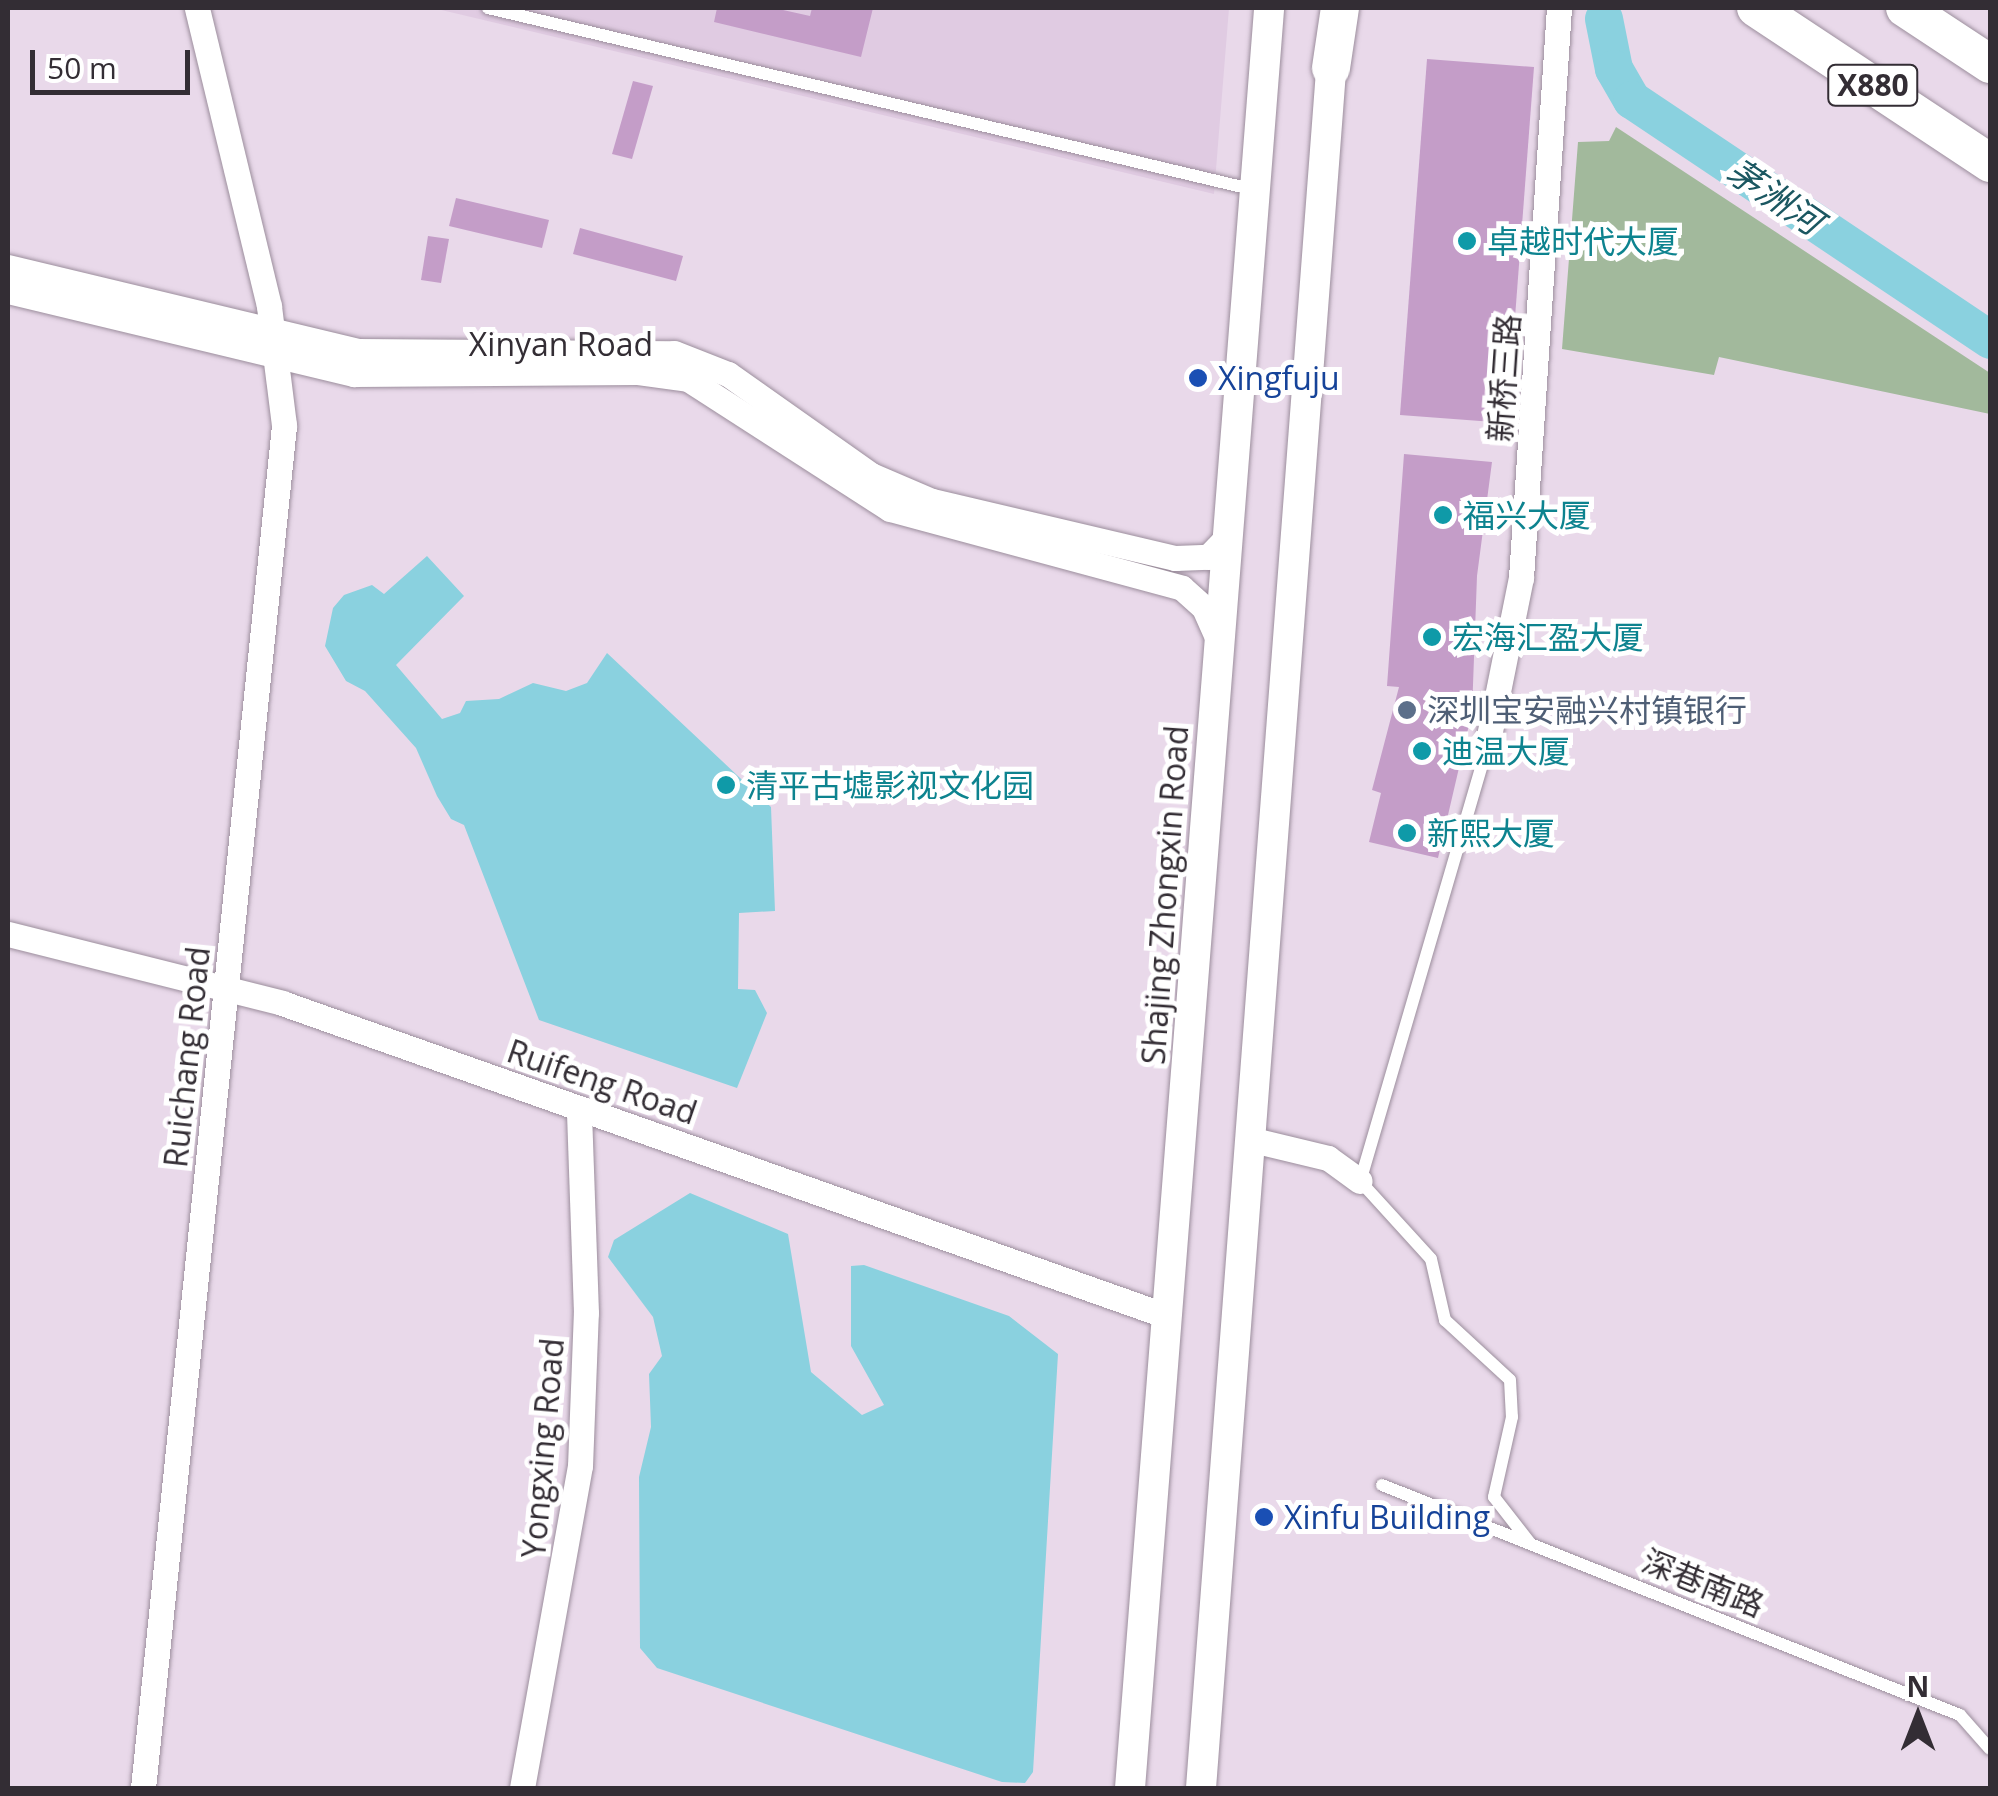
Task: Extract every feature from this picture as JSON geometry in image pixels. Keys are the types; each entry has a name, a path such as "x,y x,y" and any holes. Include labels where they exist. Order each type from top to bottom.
{"main road":[{"path":"1331,68 1338,8"},
{"name":"X880","path":"1756,8 1990,163"},
{"name":"X880","path":"1905,8 1990,64"}],"street":[{"name":"Ruichang Road","path":"143,1788 284,425 276,345 197,8"},
{"name":"Shajing Zhongxin Road","path":"1130,1788 1269,8"},
{"name":"新桥三路","path":"1486,750 1522,578 1559,8"},
{"path":"1201,1788 1253,1140 1331,68"},
{"name":"Xinyan Road","path":"8,267 376,376 638,372 688,379 890,509 1182,588 1212,620 1219,648"},
{"name":"Xinyan Road","path":"8,291 276,345 372,352 674,354 728,374 871,475 932,501 1175,558 1208,556 1228,536"},
{"name":"Ruifeng Road","path":"8,934 227,987 1167,1316"},
{"name":"Yongxing Road","path":"522,1788 580,1466 586,1313 579,1108"},
{"path":"1253,1140 1328,1158 1360,1181"}],"lane":[{"path":"488,8 1254,190"},
{"path":"1486,750 1360,1181 1431,1259 1445,1320 1510,1380 1512,1418 1494,1497 1530,1544"},
{"name":"深巷南路","path":"1382,1484 1960,1716 1990,1749"}],"shaded area":[{"path":"433,8 1229,8 1214,194"}],"green space":[{"path":"1616,127 1990,373 1990,414 1719,357 1714,375 1562,349 1578,142 1609,141"}],"water":[{"path":"427,556 464,596 396,665 442,719 460,713 466,701 499,699 533,683 566,691 587,683 607,653 771,807 775,911 739,913 738,989 755,990 767,1013 737,1088 539,1020 464,825 451,819 416,748 365,691 346,681 325,646 333,608 344,595 372,585 384,594"},
{"path":"690,1193 788,1234 811,1372 862,1415 884,1405 851,1346 851,1266 864,1265 1009,1316 1058,1354 1033,1772 1025,1783 1002,1782 657,1668 640,1648 639,1477 651,1427 649,1374 662,1356 653,1317 608,1257 614,1240"}],"building":[{"path":"717,8 774,8 810,16 812,8 873,8 861,57 714,22"},
{"name":"卓越时代大厦","path":"1427,59 1534,67 1507,423 1400,415"},
{"path":"633,81 653,86 632,159 612,154"},
{"path":"456,198 549,220 542,248 449,226"},
{"path":"580,228 683,256 676,281 573,254"},
{"path":"428,236 449,239 441,283 421,280"},
{"path":"1404,454 1492,462 1477,576 1472,712 1438,858 1369,842 1381,793 1372,790 1399,687 1387,686"}],"waterway":[{"name":"茅洲河","path":"1604,19 1614,69 1632,100 1990,340"}],"place":[{"name":"卓越时代大厦","path":"1467,241"},
{"name":"Xingfuju","path":"1198,378"},
{"name":"福兴大厦","path":"1443,515"},
{"name":"宏海汇盈大厦","path":"1432,637"},
{"name":"深圳宝安融兴村镇银行","path":"1407,710"},
{"name":"迪温大厦","path":"1422,751"},
{"name":"清平古墟影视文化园","path":"726,785"},
{"name":"新熙大厦","path":"1407,833"},
{"name":"Xinfu Building","path":"1264,1517"}]}
